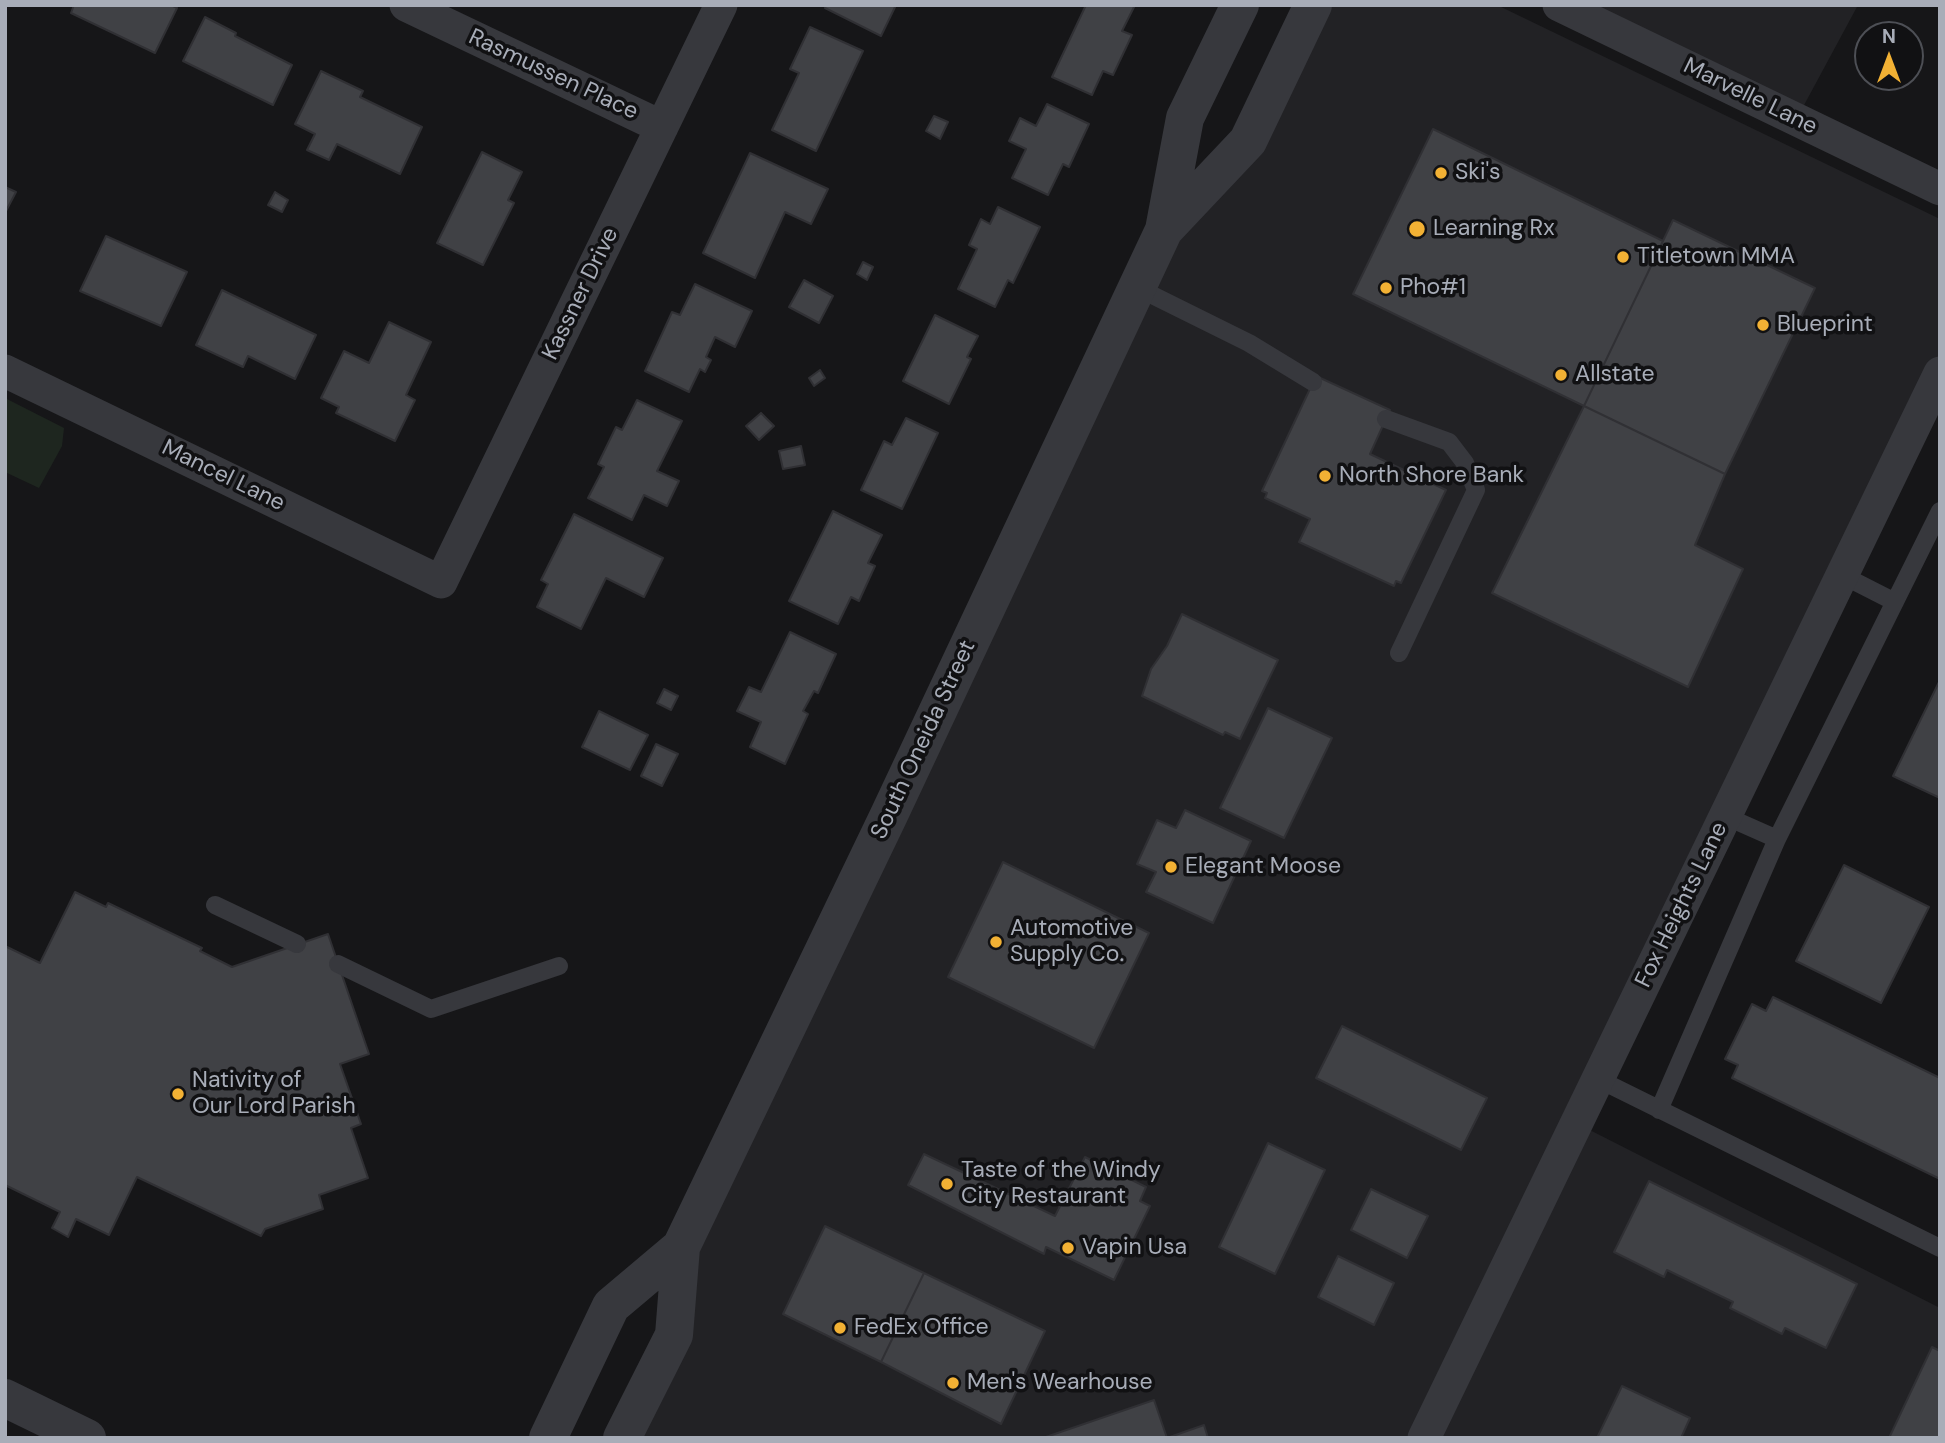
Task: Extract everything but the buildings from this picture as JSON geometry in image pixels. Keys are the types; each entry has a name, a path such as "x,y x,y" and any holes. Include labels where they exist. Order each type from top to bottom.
{"street":[{"name":"Rasmussen Place","path":"406,5 662,127"},
{"name":"Kassner Drive","path":"441,582 721,5"},
{"name":"South Oneida Street","path":"622,1438 674,1335 681,1247 904,783 1164,230 1185,118 1240,5"},
{"name":"South Oneida Street","path":"1164,230 1248,141 1313,5"},
{"name":"Marvelle Lane","path":"1559,5 1940,189"},
{"name":"Mancel Lane","path":"5,371 441,582"},
{"name":"Fox Heights Lane","path":"1424,1438 1940,373"},
{"name":"South Oneida Street","path":"548,1438 611,1306 681,1247"},
{"path":"5,1398 87,1438"}],"lane":[{"path":"1136,287 1249,343 1313,383"},
{"path":"1386,419 1449,442 1465,463 1476,490 1399,653"},
{"path":"1659,1110 1777,839 1940,511"},
{"path":"1842,575 1895,602"},
{"path":"1725,816 1777,839"},
{"path":"215,905 297,944"},
{"path":"338,964 431,1009 559,966"},
{"path":"1598,1079 1940,1248"}],"shaded area":[{"path":"1313,5 1497,5 1940,219 1940,373 1576,1123 1940,1308 1940,1438 622,1438 681,1247 1136,287 1248,141"},
{"path":"1559,5 1858,5 1796,120"},
{"path":"5,398 64,428 62,446 39,488 5,472"}],"place":[{"name":"Ski's","path":"1441,173"},
{"name":"Learning Rx","path":"1417,229"},
{"name":"Titletown MMA","path":"1623,257"},
{"name":"Pho#1","path":"1386,288"},
{"name":"Blueprint","path":"1763,325"},
{"name":"Allstate","path":"1561,375"},
{"name":"North Shore Bank","path":"1325,476"},
{"name":"Elegant Moose","path":"1171,867"},
{"name":"Automotive Supply Co.","path":"996,942"},
{"name":"Nativity of Our Lord Parish","path":"178,1094"},
{"name":"Taste of the Windy City Restaurant","path":"947,1184"},
{"name":"Vapin Usa","path":"1068,1248"},
{"name":"FedEx Office","path":"840,1328"},
{"name":"Men's Wearhouse","path":"953,1383"}]}
